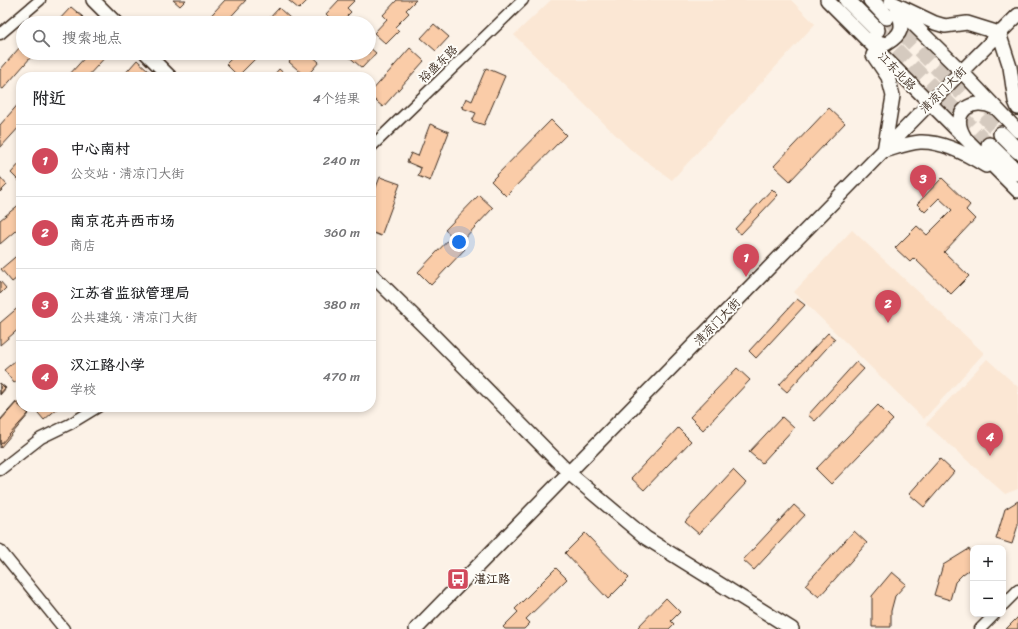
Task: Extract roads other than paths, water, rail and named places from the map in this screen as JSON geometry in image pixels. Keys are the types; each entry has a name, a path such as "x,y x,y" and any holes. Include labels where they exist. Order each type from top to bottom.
{"highway":[{"path":"847,0 867,34"},
{"path":"871,0 891,6"},
{"path":"1001,134 1018,151"},
{"path":"989,145 1015,183"}],"main road":[{"path":"93,0 109,16"},
{"name":"江东北路","path":"827,0 867,34 929,104 966,140 1015,183"},
{"path":"867,34 886,44 898,35 902,26 891,6"},
{"path":"891,6 945,26 967,23 999,33 1010,67 1015,101 1018,108"},
{"path":"891,6 961,71 1018,131"},
{"name":"清凉门大街","path":"416,629 961,71 1018,15"},
{"path":"867,34 888,77 893,96 884,151 918,142 934,143 972,158 1015,183"},
{"path":"153,60 165,72"},
{"path":"966,140 959,128 962,113 977,102 985,103 996,109"},
{"path":"376,279 569,473 646,538 792,629"}],"street":[{"path":"21,16 40,0"},
{"name":"裕盛东路","path":"376,142 523,0"},
{"path":"0,34 16,20"},
{"path":"0,470 41,438 70,424 90,412"},
{"path":"0,550 64,629"},
{"path":"1006,603 1018,590"},
{"path":"980,629 992,617"}],"tunnel":[{"path":"887,17 1001,134"},
{"path":"880,33 989,145"}],"place":[{"name":"江苏省监狱管理局","path":"923,198"},
{"name":"中心南村","path":"746,277"},
{"name":"南京花卉西市场","path":"888,323"},
{"name":"汉江路小学","path":"990,456"},
{"name":"湛江路","path":"458,579"}]}
